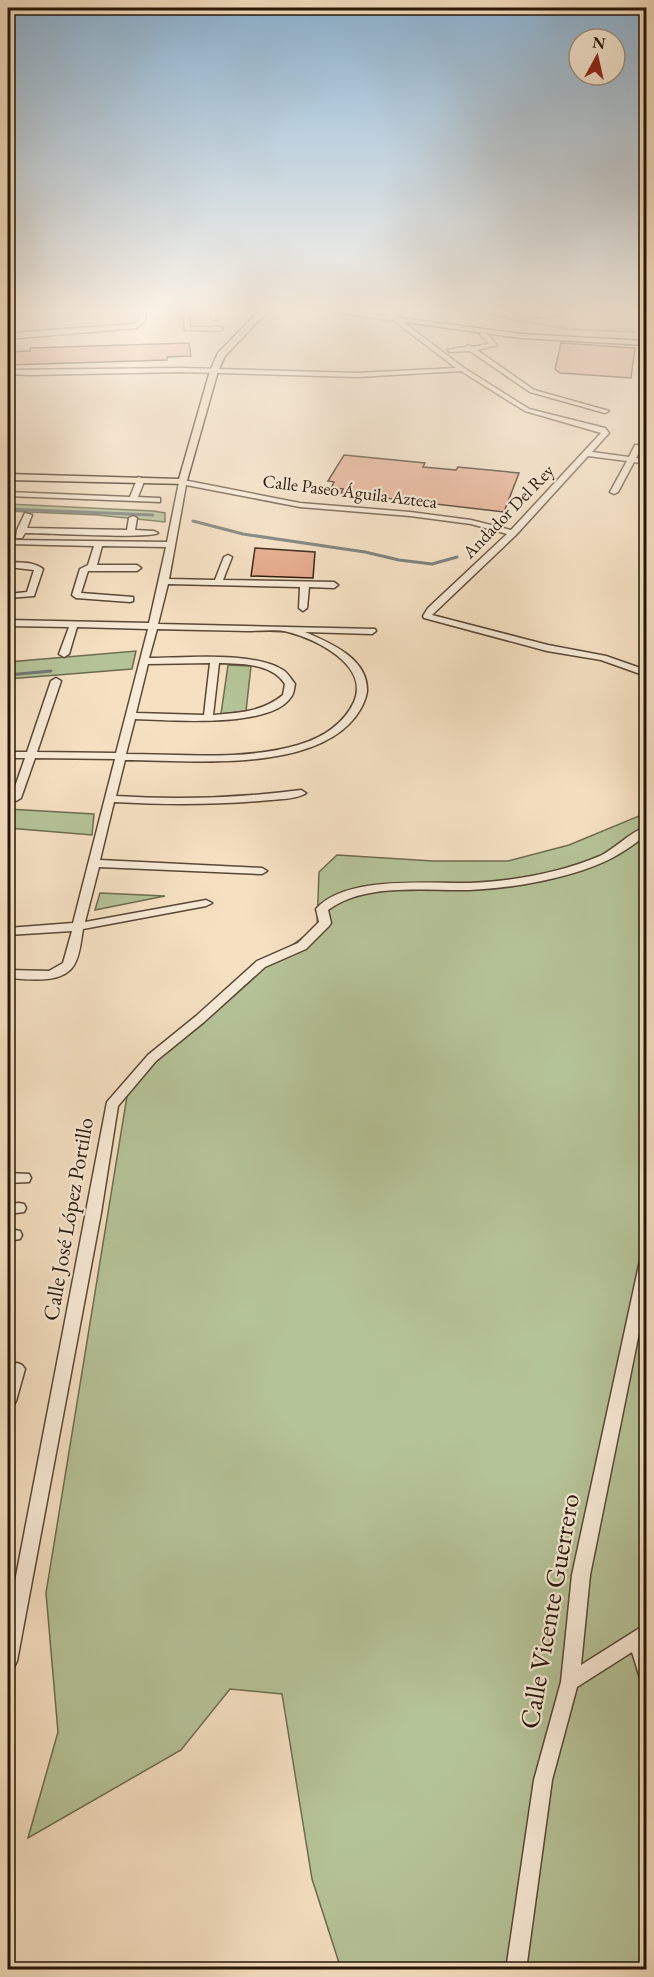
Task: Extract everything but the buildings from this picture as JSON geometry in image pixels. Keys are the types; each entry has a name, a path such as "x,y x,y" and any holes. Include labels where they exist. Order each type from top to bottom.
{"main road":[{"path":"8,477 183,482 206,400"}],"street":[{"name":"Andador Del Rey","path":"511,400 526,410 602,430 605,433 513,533 427,614 430,618 547,648 603,658 646,673"},
{"path":"554,400 605,411"},
{"path":"580,416 593,408"},
{"path":"614,492 638,447"},
{"path":"586,453 646,462"},
{"path":"133,499 141,480"},
{"path":"8,974 60,973 69,964 164,581 183,482"},
{"name":"Calle Paseo Águila Azteca","path":"183,482 300,505 410,514 471,522 513,533"},
{"path":"8,494 157,500"},
{"path":"12,542 28,515"},
{"path":"130,533 133,518"},
{"path":"95,532 100,519"},
{"path":"21,530 59,528 154,534"},
{"path":"12,542 172,545"},
{"path":"92,567 99,544"},
{"path":"218,582 228,557"},
{"path":"8,566 33,566 39,569 31,594 8,596"},
{"path":"130,599 76,596 83,571 92,567 137,568"},
{"path":"164,581 334,585"},
{"path":"303,608 305,584"},
{"path":"8,623 372,631"},
{"path":"64,654 74,624"},
{"path":"8,755 207,759 268,755 305,745 336,731 348,720 361,700 363,683 348,660 328,646 288,629"},
{"path":"131,716 208,718 255,714 275,707 288,696 290,684 282,672 264,664 144,661"},
{"path":"208,718 215,662"},
{"path":"16,798 56,681"},
{"path":"110,800 211,803 302,794"},
{"name":"Calle José López Portillo","path":"12,1614 94,1213 112,1105 125,1088 152,1058 200,1019 261,964 302,946 325,923 322,909 328,902 341,896 402,887 486,885 546,875 597,861 646,830"},
{"path":"94,863 262,871"},
{"path":"8,931 39,931 79,926 206,903"},
{"path":"8,1178 24,1178"},
{"name":"Calle Vicente Guerrero","path":"516,1970 543,1780 570,1682 581,1575 646,1265"},
{"path":"8,1401 17,1369"},
{"path":"8,1661 12,1614"},
{"path":"570,1682 642,1635 646,1672"}],"green space":[{"path":"8,504 153,511 165,513 165,522 98,515 8,511"},
{"path":"136,651 132,669 8,679 8,662"},
{"path":"228,665 251,666 246,711 221,714"},
{"path":"8,809 94,814 92,835 8,828"},
{"path":"646,813 646,1969 341,1969 312,1879 282,1694 230,1689 181,1750 28,1838 58,1732 46,1593 129,1084 266,964 317,927 319,872 337,855 433,861 508,861 569,845"},
{"path":"100,893 165,896 95,910"}],"waterway":[{"path":"8,509 153,515"},
{"path":"193,521 243,534 365,552 399,560 432,564 457,557"},
{"path":"8,675 51,671"}]}
